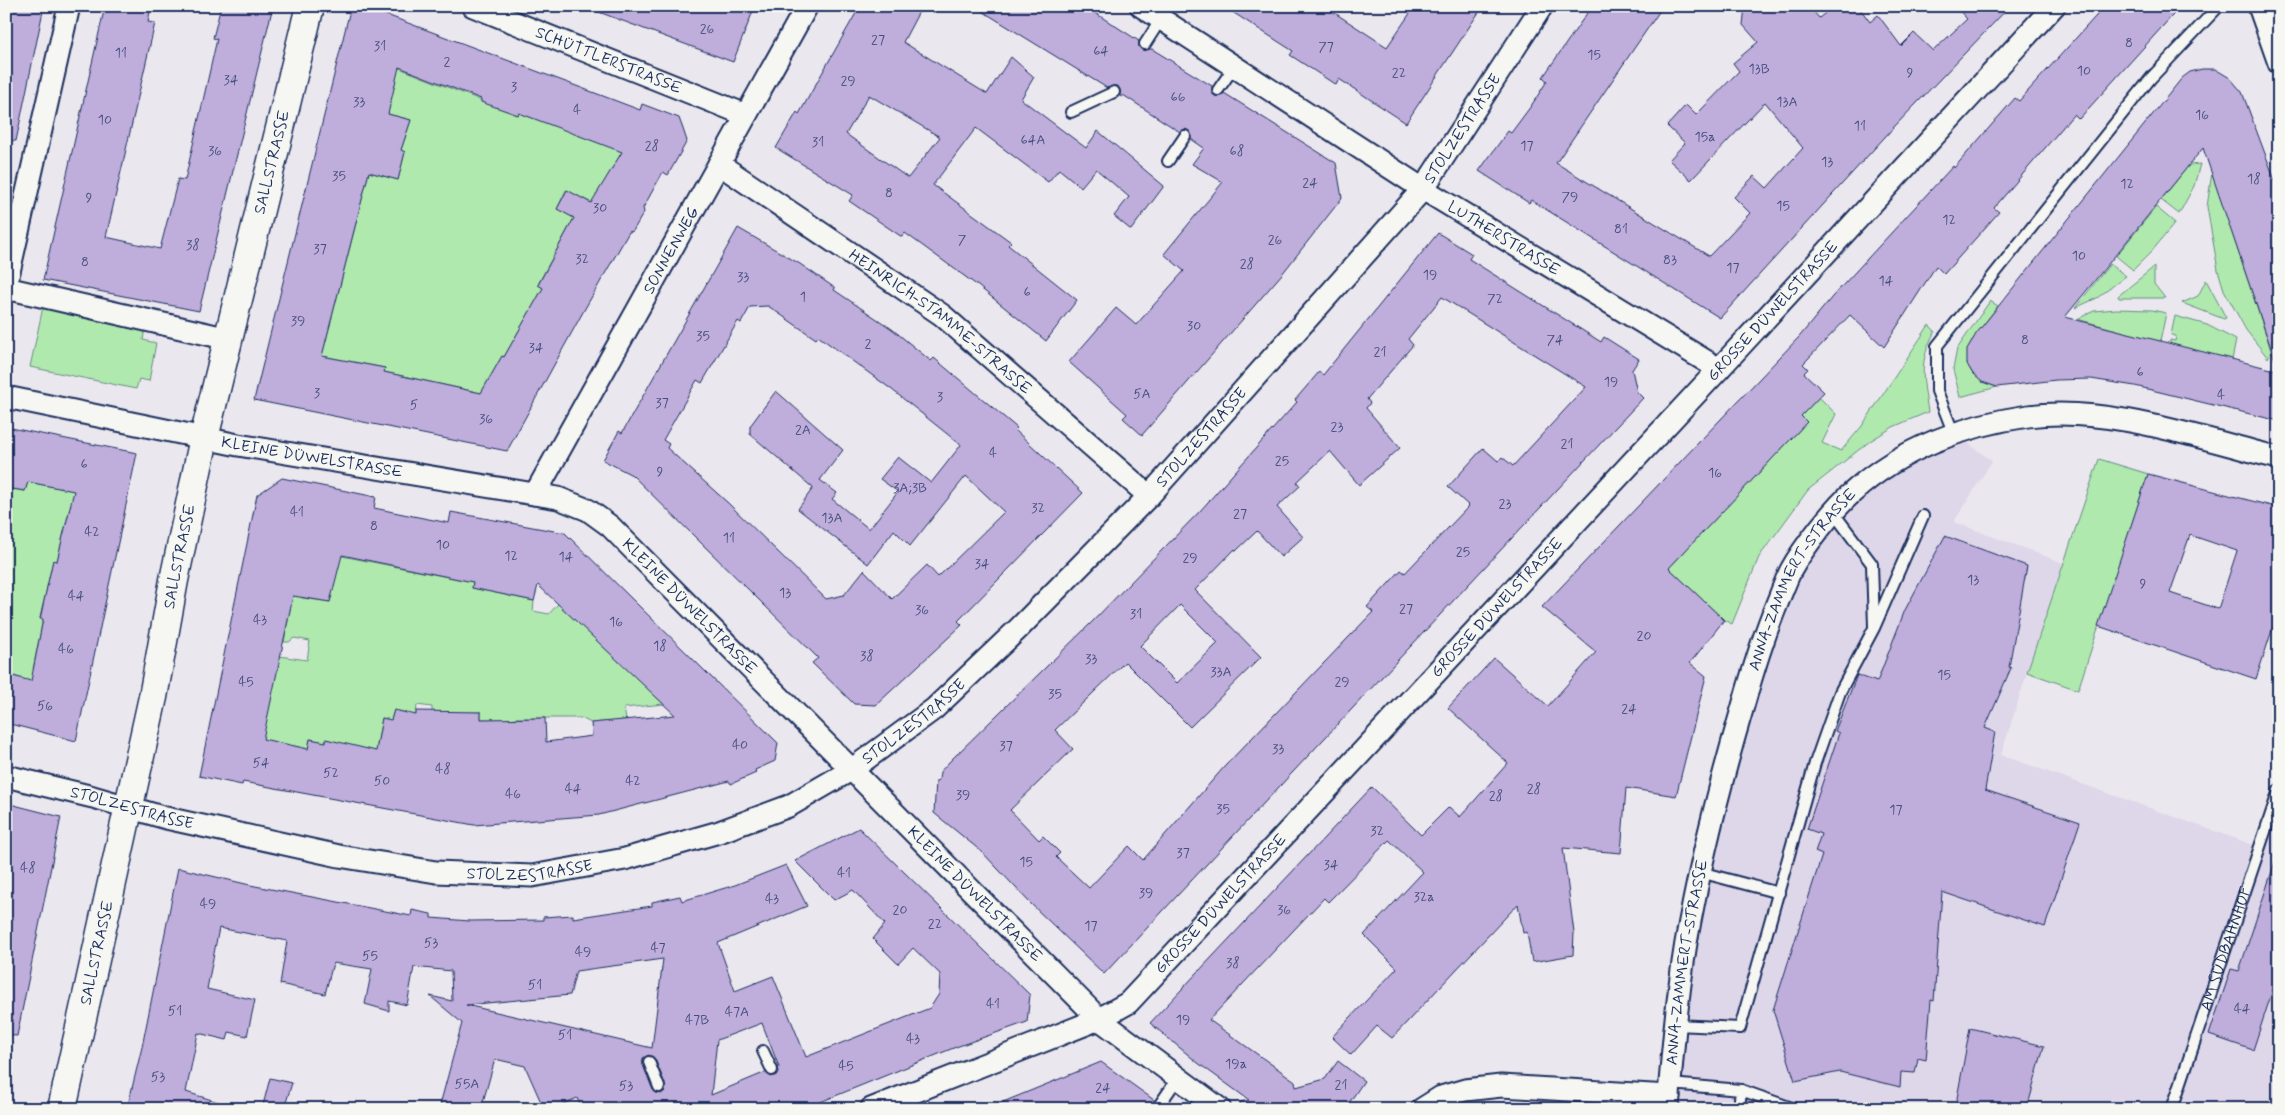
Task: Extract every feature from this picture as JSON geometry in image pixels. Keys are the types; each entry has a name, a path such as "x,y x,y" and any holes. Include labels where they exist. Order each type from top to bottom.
{"street":[{"path":"68,6 6,286 228,339"},
{"name":"SALLSTRASSE","path":"62,1109 153,697 176,572 204,438 310,6"},
{"name":"SCHÜTTLERSTRASSE","path":"473,6 746,115"},
{"name":"SONNENWEG","path":"536,494 807,6"},
{"name":"LUTHERSTRASSE","path":"1141,6 1165,12 1234,67 1424,189 1719,369"},
{"name":"STOLZESTRASSE","path":"6,776 128,806 166,818 339,856 436,872 532,876 625,859 719,832 789,806 851,770 934,709 1018,629 1149,496 1424,189 1542,6"},
{"name":"GROSSE DÜWELSTRASSE","path":"871,1109 1099,1019 1128,1003 1719,369 2054,6"},
{"path":"2259,6 2273,28 2279,63"},
{"name":"HEINRICH-STAMME-STRASSE","path":"719,164 942,315 1149,496"},
{"name":"KLEINE DÜWELSTRASSE","path":"6,397 204,438 558,498 588,510 610,526 1099,1019 1220,1109"},
{"name":"ANNA-ZAMMERT-STRASSE","path":"1669,1096 1686,944 1700,872 1728,756 1763,638 1791,570 1833,512 1852,492 1878,472 1953,432 2029,416 2075,414 2134,422 2279,458"},
{"path":"1422,1109 1441,1097 1465,1090 1501,1086 1669,1096"}],"lane":[{"path":"1953,432 1937,391 1937,346 2151,78 2218,6"},
{"path":"1145,44 1165,12"},
{"path":"1218,90 1234,67"},
{"path":"1071,112 1114,92"},
{"path":"1168,161 1185,136"},
{"path":"1833,512 1872,564 1874,628"},
{"path":"1676,1025 1740,1028 1816,763 1840,692 1874,628 1923,516"},
{"name":"AM SÜDBAHNHOF","path":"2172,1109 2279,790"},
{"path":"1700,872 1779,893"},
{"path":"763,1051 772,1070"},
{"path":"649,1062 660,1087"},
{"path":"1160,1104 1178,1078"},
{"path":"1739,1109 1741,1090"},
{"path":"1669,1096 1741,1090 1795,1109"}],"shaded area":[{"path":"1953,432 1992,461 1954,522 2063,563 2099,459 2206,488 2170,593 2115,575 2078,690 2027,673 2001,755 2259,847 2279,791 2279,1109 1668,1109 1676,1025 1763,638 1833,512"},
{"path":"1497,1101 1631,1106 1631,1109 1465,1109"}],"green space":[{"path":"384,62 518,115 519,113 623,150 592,203 566,190 557,209 574,218 538,284 543,288 504,357 502,356 481,393 384,372 385,368 322,356 369,172 398,180 405,152 401,150 411,120 388,114"},
{"path":"2200,164 2194,186 2179,214 2161,200 2189,165"},
{"path":"2212,172 2268,341 2271,351 2268,358 2246,330 2224,290 2218,270 2207,207"},
{"path":"2156,207 2175,223 2152,251 2133,270 2116,256"},
{"path":"2110,264 2126,276 2097,298 2075,308"},
{"path":"2154,267 2154,284 2165,298 2119,298 2118,296"},
{"path":"2206,280 2226,318 2224,319 2182,303 2198,296"},
{"path":"1990,301 1998,306 1974,340 1969,351 1968,362 1971,372 1981,380 1997,387 1960,397 1953,369 1957,349"},
{"path":"43,307 145,329 143,340 156,343 149,381 139,379 136,389 30,367"},
{"path":"2116,309 2152,310 2166,313 2160,342 2077,319 2094,311"},
{"path":"2175,316 2207,325 2236,340 2232,360 2170,344 2170,340 2175,341 2176,336 2171,335"},
{"path":"1929,325 1935,331 1926,352 1923,370 1928,412 1893,427 1870,441 1808,490 1759,557 1732,624 1724,620 1669,568 1807,422 1801,416 1819,397 1836,414 1822,443 1841,451 1862,426"},
{"path":"2099,459 2148,474 2078,690 2027,672"},
{"path":"82,480 75,502 71,503 57,561 53,560 40,618 43,619 33,669 38,671 35,690 18,685 20,678 6,674 6,488 25,491 28,482 60,488"},
{"path":"332,554 473,582 472,588 534,601 533,611 549,614 558,604 664,704 624,708 626,720 591,723 581,718 481,719 481,712 432,714 432,707 417,705 415,725 408,713 394,710 391,720 382,718 377,745 384,758 326,739 325,742 310,739 308,749 252,737 279,656 307,660 310,641 294,638 289,642 284,642 294,591 302,598 330,602 335,580"}],"building":[{"path":"6,6 44,6 16,141 6,140"},
{"path":"105,6 151,6 148,22 155,23 106,237 160,249 178,179 185,180 217,39 213,38 221,6 273,6 199,311 43,280"},
{"path":"351,6 365,6 385,11 384,14 640,110 642,104 679,118 687,141 668,175 663,172 643,208 644,212 633,231 629,232 583,312 507,451 254,400","holes":["399,67 481,99 481,102 518,115 519,113 622,152 591,203 567,190 557,209 574,218 538,285 543,288 504,357 502,356 481,393 384,372 385,368 322,356 369,172 398,180 405,152 401,150 411,120 388,114"]},
{"path":"589,6 755,6 733,62 588,8"},
{"path":"860,6 922,6 903,42 987,94 1011,57 1034,77 1021,99 1086,148 1098,131 1164,186 1131,230 1114,216 1129,197 1096,169 1081,187 1059,169 1048,182 976,128 933,185 1011,242 1008,245 1077,300 1046,341 978,286 905,233 902,237 849,201 853,195 776,148 797,112 799,114","holes":["869,95 940,137 908,178 846,134"]},
{"path":"974,6 1084,6 1139,41 1139,47 1142,50 1152,49 1212,86 1212,92 1215,96 1220,96 1224,93 1336,163 1342,198 1282,274 1142,435 1123,418 1127,414 1069,362 1116,308 1136,325 1184,271 1164,254 1223,182 1192,164 1204,148 1191,139 1189,131 1185,129 1180,132 1123,95 1122,97 1120,96 1118,86 1107,88"},
{"path":"1223,6 1324,6 1387,47 1415,6 1483,6 1406,123 1339,79 1336,85 1290,55 1293,51"},
{"path":"1592,6 1663,6 1556,163 1709,256 1750,213 1734,197 1754,176 1767,188 1803,148 1765,102 1691,180 1669,160 1685,143 1667,126 1686,105 1696,115 1739,71 1733,63 1758,42 1743,25 1745,6 1809,6 1819,18 1834,6 1858,6 1870,22 1878,15 1901,46 1914,33 1933,51 1967,19 1955,6 2010,6 1894,127 1720,318 1531,200 1529,203 1479,171 1508,131 1511,133 1531,106 1547,81 1543,77"},
{"path":"2105,6 2181,6 2079,119 2074,114 1994,208 1999,212 1944,274 1936,266 1884,347 1850,315 1803,364 1808,369 1804,373 1824,392 1801,416 1807,422 1669,568 1724,620 1690,663 1706,676 1676,796 1626,788 1621,853 1563,848 1574,933 1573,955 1532,962 1527,932 1523,933 1518,904 1392,1038 1377,1026 1351,1055 1332,1037 1397,968 1364,935 1423,872 1389,840 1328,902 1324,898 1209,1020 1295,1081 1296,1087 1325,1079 1338,1061 1364,1081 1345,1109 1241,1109 1240,1102 1249,1100 1198,1063 1150,1023 1372,787 1421,835 1449,807 1460,817 1508,763 1448,708 1494,658 1548,706 1596,652 1542,607 1800,336 1832,297 1953,166 1954,168 2015,98 2019,101"},
{"path":"2202,69 2215,69 2230,78 2242,92 2279,191 2279,359 2275,360 2203,148 2065,317 2279,371 2279,421 2135,386 2091,379 2056,380 1997,387 1982,382 1973,374 1967,364 1967,350 1976,334 2182,78 2190,72"},
{"path":"738,228 800,264 835,288 834,290 892,329 931,361 934,358 1017,428 1015,430 1083,493 958,621 962,625 876,705 854,704 812,663 818,658 632,475 603,460 619,431 622,433","holes":["768,306 816,339 818,336 891,389 961,445 931,483 898,457 880,479 898,492 869,529 832,499 837,493 820,480 843,450 776,391 750,426 750,434 813,488 798,509 868,564 894,530 910,546 966,476 1004,512 938,577 927,565 892,599 864,570 844,595 826,599 728,503 667,448 669,444 663,440 697,380 702,383 738,321 741,323 750,307"]},
{"path":"1438,233 1472,254 1469,259 1601,342 1604,337 1639,359 1632,370 1637,392 1643,398 1104,974 1031,904 982,852 934,813 936,781 939,780 940,772 949,762 1091,623 1200,511 1297,402 1295,400 1319,372 1323,375","holes":["1442,297 1586,387 1513,466 1502,457 1498,461 1483,448 1448,487 1469,506 1405,573 1401,570 1367,607 1373,612 1225,766 1143,860 1129,846 1089,888 1056,857 1060,853 1043,836 1039,840 1010,810 1073,749 1055,730 1125,662 1190,727 1261,657 1195,590 1235,549 1236,551 1257,531 1281,557 1303,537 1277,507 1300,486 1297,482 1330,451 1359,485 1400,448 1366,408 1370,403 1367,399 1413,345 1408,339","1180,605 1218,643 1177,683 1140,646"]},
{"path":"6,427 137,453 76,741 6,723 6,674 31,681 43,619 40,619 53,560 57,561 74,491 28,482 25,491 6,488"},
{"path":"2148,474 2279,508 2279,609 2256,679 2098,626","holes":["2190,535 2237,551 2218,609 2170,593"]},
{"path":"282,478 376,497 374,508 449,523 451,512 565,533 778,743 775,761 755,770 756,773 731,784 729,781 599,815 474,825 243,782 242,785 199,776 257,495","holes":["342,555 473,582 472,588 534,601 538,585 675,715 591,723 592,736 546,742 545,718 481,719 481,712 416,711 416,715 394,710 391,720 382,718 376,751 326,739 326,742 310,739 308,749 263,739 293,596 330,602"]},
{"path":"1945,536 2027,566 2009,667 2011,668 1985,728 1995,732 1985,790 2080,822 2045,927 1942,892 1934,1001 1931,1000 1926,1060 1918,1058 1915,1073 1901,1072 1900,1087 1840,1072 1795,1081 1773,1010 1822,855 1815,852 1821,834 1807,829 1839,733 1835,731 1857,675 1877,682 1905,610"},
{"path":"6,803 61,817 17,1036 6,1035"},
{"path":"859,828 1030,995 1027,1022 956,1047 803,1109 582,1109 577,1098 552,1109 544,1109 525,1066 495,1059 481,1109 455,1109 440,1105 462,1023 430,996 452,1001 451,971 414,967 407,1005 389,1001 389,1011 365,1004 372,969 333,963 325,994 280,984 287,941 219,928 207,989 255,1000 247,1036 229,1032 227,1040 198,1033 186,1092 225,1104 224,1109 127,1109 142,1047 178,868 250,885 411,916 412,910 431,914 431,918 470,921 543,920 543,917 573,915 573,918 652,906 652,902 680,896 682,901 735,885 786,865 807,906 718,943 735,991 773,976 806,1057 930,1008 939,994 940,974 913,948 898,964 873,939 885,924 853,890 834,900 795,861","holes":["663,959 652,1048 466,1005 570,995 576,971","762,1023 779,1067 777,1074 771,1077 766,1072 711,1095 717,1040","649,1055 655,1059 665,1084 665,1091 661,1094 653,1090 643,1065 643,1058"]},
{"path":"2275,862 2279,863 2279,985 2275,983 2253,1050 2209,1035 2231,969 2239,971"},
{"path":"1970,1028 2044,1046 2027,1109 1955,1109"},
{"path":"1101,1062 1154,1100 1155,1109 986,1109"},
{"path":"270,1078 292,1083 284,1109 262,1109"}]}
